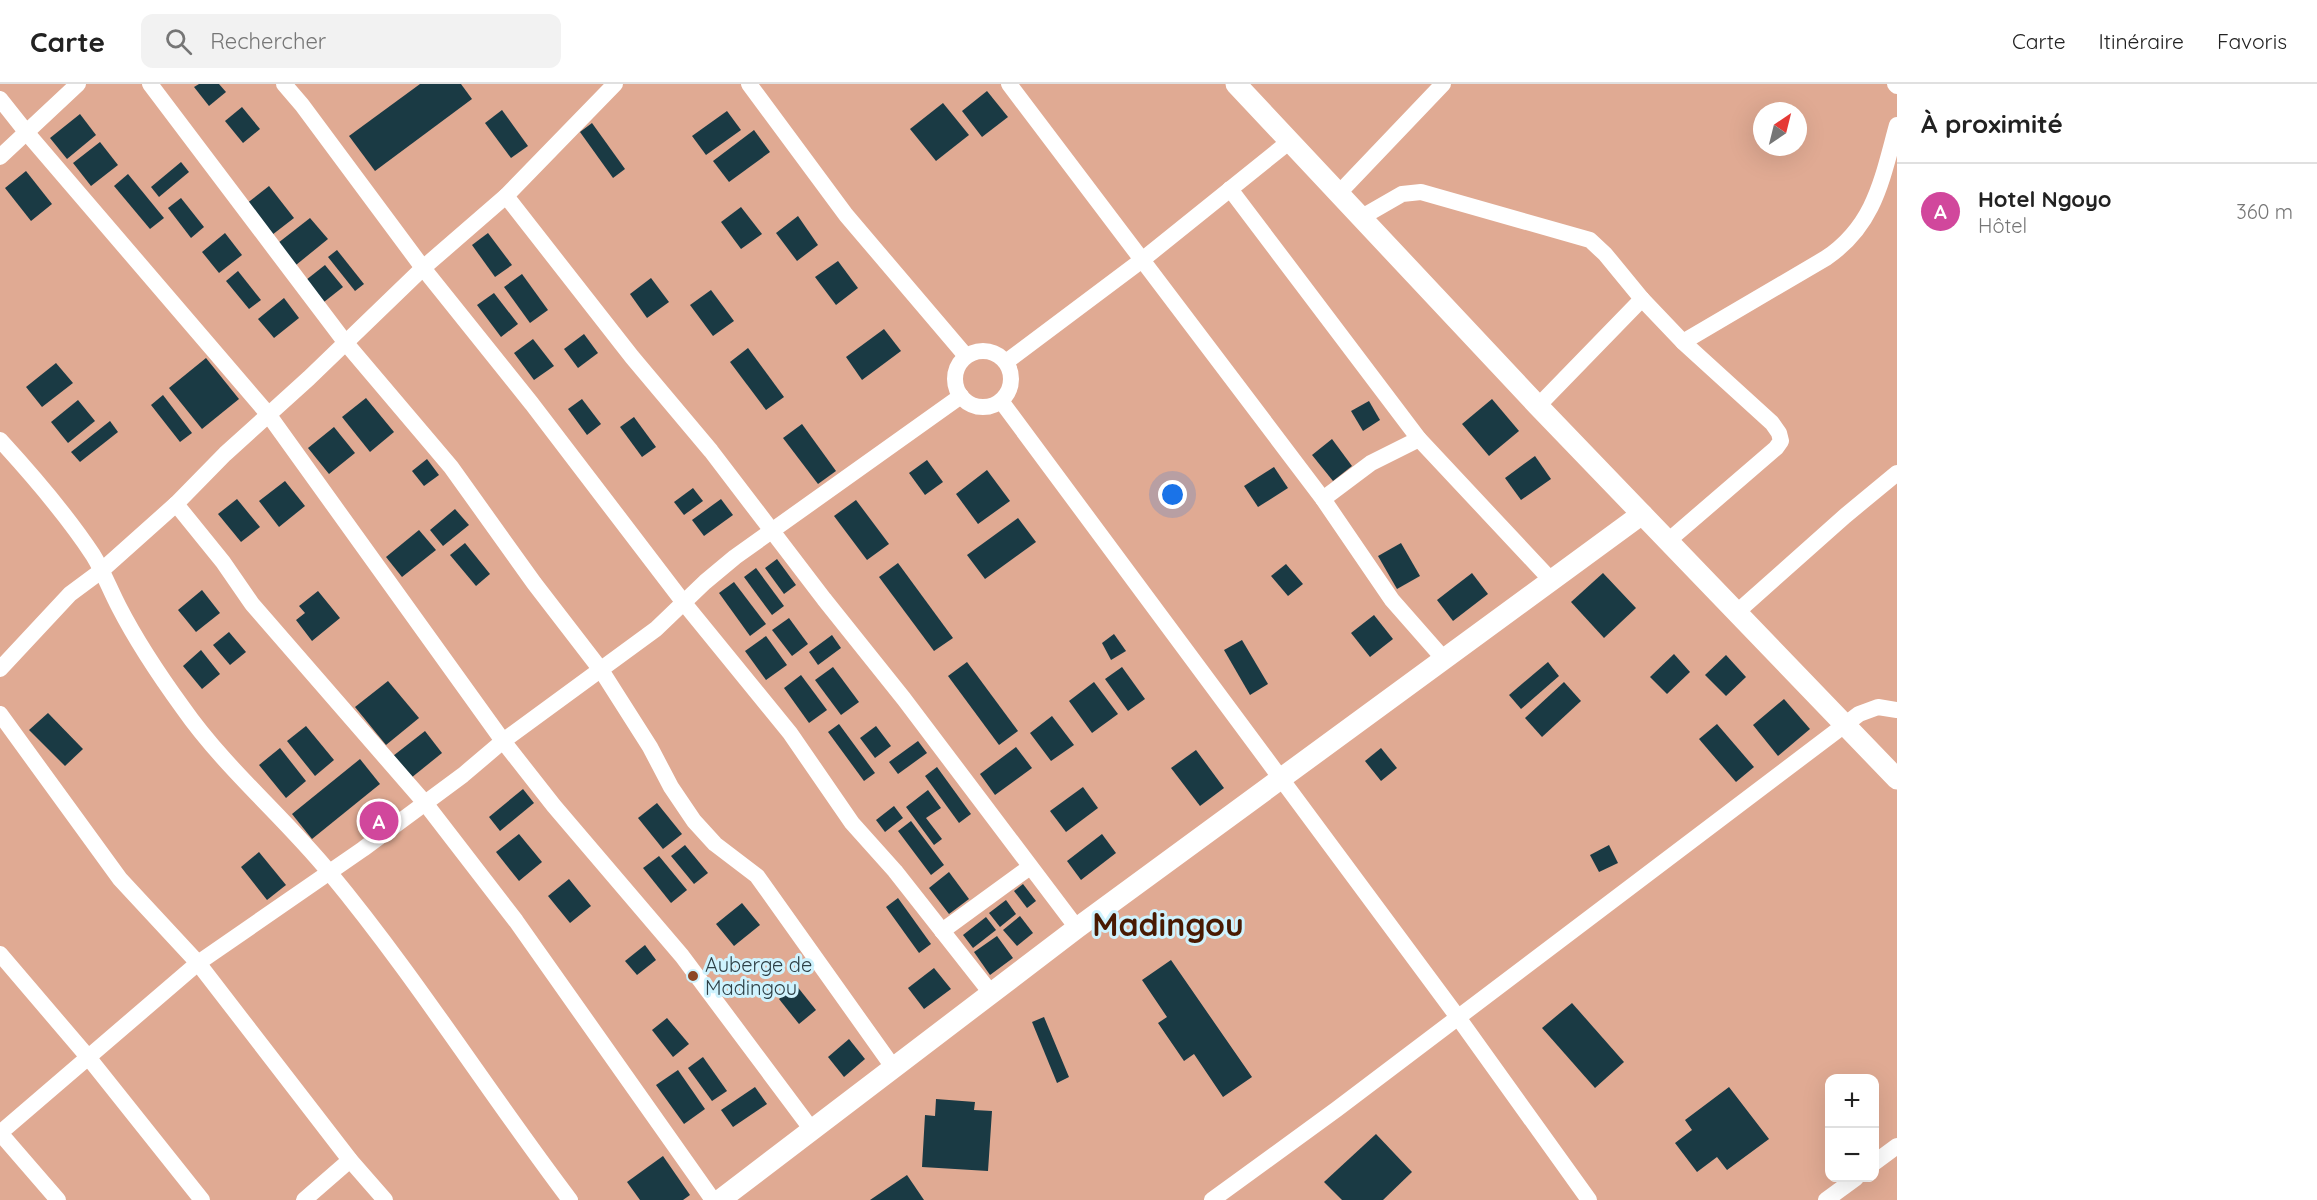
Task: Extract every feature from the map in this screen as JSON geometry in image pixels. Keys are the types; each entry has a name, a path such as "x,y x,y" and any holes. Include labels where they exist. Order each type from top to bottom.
{"street":[{"path":"0,157 78,84"},
{"path":"150,84 345,342 451,467 600,670 694,821 715,844 757,876 893,1067"},
{"path":"284,84 423,268 532,404 684,603 790,733 852,822 895,871 991,993"},
{"path":"749,84 846,215 966,356"},
{"path":"1009,84 1323,499 1392,600 1443,658"},
{"path":"1236,84 1538,406 1897,778"},
{"path":"1339,192 1443,84"},
{"path":"0,669 70,594 101,571 176,504 225,453 423,268 506,196 610,86"},
{"path":"0,99 268,414 503,741 554,806 682,956 812,1130"},
{"path":"1683,342 1841,248 1856,232 1874,201 1897,125"},
{"path":"1006,362 1142,260 1290,141"},
{"path":"1230,189 1419,439 1551,580"},
{"path":"1362,218 1402,194 1421,192 1590,240 1683,342 1772,423 1781,441 1776,448 1668,542"},
{"path":"506,196 632,357 711,451 904,699 1077,928"},
{"path":"1538,406 1642,299"},
{"path":"983,350 1000,356 1006,362 1010,368 1011,383 1006,396 1001,401 988,407 980,406 966,401 961,396 957,388 956,371 966,356 983,350"},
{"path":"58,1200 0,1132 198,963 425,803 503,741 656,629 705,582 772,530 961,396"},
{"path":"1001,401 1457,1016 1589,1200"},
{"path":"1323,499 1371,463 1419,439"},
{"path":"0,440 76,530 95,558 146,655 184,710 248,784 330,872 570,1200"},
{"path":"1736,613 1897,473"},
{"path":"176,504 223,562 252,604 425,803 516,921 713,1200"},
{"path":"720,1200 1077,928 1642,514"},
{"path":"1212,1200 1337,1109 1457,1016 1845,725 1869,709 1887,707 1897,710"},
{"path":"0,714 120,879 198,963 350,1160 385,1200"},
{"path":"942,931 1030,867"},
{"path":"0,954 88,1057 202,1200"},
{"path":"1879,1160 1897,1146"},
{"path":"304,1200 350,1160"},
{"path":"1826,1200 1851,1182"}],"shaded area":[{"path":"0,84 1897,84 1897,1200 0,1200"}],"building":[{"path":"199,84 219,84 226,92 209,106 194,87"},
{"path":"420,84 461,84 472,99 375,171 349,136"},
{"path":"987,91 1008,117 982,137 962,111"},
{"path":"943,103 969,135 936,161 910,129"},
{"path":"242,107 260,129 243,143 225,121"},
{"path":"502,110 528,146 511,158 485,123"},
{"path":"727,111 741,130 706,155 692,136"},
{"path":"80,114 96,135 67,159 50,138"},
{"path":"592,123 625,169 613,178 580,132"},
{"path":"754,130 770,152 729,182 713,161"},
{"path":"100,142 118,165 91,186 73,163"},
{"path":"181,162 189,172 159,197 151,187"},
{"path":"26,171 52,204 31,221 5,188"},
{"path":"128,174 164,218 150,229 114,186"},
{"path":"269,186 294,218 272,235 246,204"},
{"path":"181,198 204,227 191,238 168,208"},
{"path":"741,207 762,234 741,249 721,222"},
{"path":"798,216 818,245 797,261 776,233"},
{"path":"310,218 328,239 296,265 278,243"},
{"path":"225,233 242,255 219,273 202,252"},
{"path":"488,233 512,265 495,277 472,245"},
{"path":"337,250 364,284 355,291 328,257"},
{"path":"838,261 858,288 836,305 815,277"},
{"path":"325,265 343,287 324,302 306,280"},
{"path":"238,271 261,300 249,309 226,281"},
{"path":"522,274 548,310 530,323 504,287"},
{"path":"651,278 669,302 647,318 630,294"},
{"path":"711,290 734,321 713,336 690,305"},
{"path":"494,293 518,324 501,337 477,305"},
{"path":"284,298 299,318 274,338 258,319"},
{"path":"884,329 901,351 862,380 846,357"},
{"path":"584,334 598,353 578,368 564,349"},
{"path":"533,339 554,366 534,380 514,353"},
{"path":"748,348 784,397 766,410 730,362"},
{"path":"206,358 239,399 202,429 169,388"},
{"path":"56,363 73,383 42,407 26,387"},
{"path":"163,395 192,433 180,442 151,405"},
{"path":"366,398 394,432 370,452 342,417"},
{"path":"582,399 601,424 587,435 568,409"},
{"path":"1492,399 1519,431 1489,456 1462,424"},
{"path":"78,400 95,421 68,443 51,422"},
{"path":"1369,401 1380,420 1363,431 1351,411"},
{"path":"634,417 656,447 642,457 620,427"},
{"path":"110,421 118,432 80,462 71,452"},
{"path":"802,424 836,471 818,484 783,438"},
{"path":"334,427 355,453 329,474 308,448"},
{"path":"1332,439 1352,466 1333,481 1312,455"},
{"path":"1535,456 1551,479 1521,500 1505,478"},
{"path":"427,459 439,475 424,486 412,471"},
{"path":"927,460 943,482 925,495 909,473"},
{"path":"1274,467 1288,488 1258,507 1244,486"},
{"path":"987,470 1010,501 978,524 956,494"},
{"path":"285,481 305,506 279,527 259,501"},
{"path":"693,488 703,501 684,515 674,502"},
{"path":"237,499 260,527 241,542 218,514"},
{"path":"721,499 733,515 704,536 692,520"},
{"path":"856,500 889,544 867,560 834,516"},
{"path":"455,509 469,525 443,546 430,530"},
{"path":"1018,518 1036,542 985,579 967,555"},
{"path":"419,530 436,550 402,577 386,557"},
{"path":"465,543 490,574 476,586 450,555"},
{"path":"1401,543 1420,576 1397,589 1378,556"},
{"path":"777,559 796,585 784,594 765,568"},
{"path":"898,563 953,638 934,651 879,577"},
{"path":"1286,564 1303,584 1288,596 1271,576"},
{"path":"756,568 784,606 772,615 744,577"},
{"path":"1472,573 1488,594 1453,621 1437,600"},
{"path":"1603,573 1636,608 1604,638 1571,602"},
{"path":"734,582 766,624 750,636 719,593"},
{"path":"202,590 220,613 196,632 178,610"},
{"path":"318,591 340,618 312,641 296,620 305,613 299,606"},
{"path":"1374,615 1393,639 1370,657 1351,633"},
{"path":"789,618 808,644 792,656 772,630"},
{"path":"229,632 246,652 230,665 213,645"},
{"path":"1114,634 1126,651 1111,660 1102,643"},
{"path":"832,635 841,648 818,665 809,652"},
{"path":"766,636 787,665 766,680 745,651"},
{"path":"1242,640 1268,684 1250,695 1224,650"},
{"path":"201,650 220,674 202,689 183,666"},
{"path":"1674,654 1690,672 1667,694 1650,677"},
{"path":"1726,655 1746,677 1726,696 1705,675"},
{"path":"967,662 1018,731 999,745 948,676"},
{"path":"1548,662 1559,676 1521,709 1509,695"},
{"path":"833,667 859,702 841,715 815,680"},
{"path":"1122,667 1145,699 1128,711 1105,679"},
{"path":"801,675 827,710 809,723 784,688"},
{"path":"388,681 419,718 386,745 355,707"},
{"path":"1094,682 1118,714 1092,733 1069,701"},
{"path":"1564,682 1581,701 1542,737 1525,718"},
{"path":"1784,699 1810,729 1778,756 1753,725"},
{"path":"48,713 83,749 65,766 29,730"},
{"path":"1052,716 1074,745 1051,761 1030,733"},
{"path":"839,724 875,773 864,781 828,732"},
{"path":"1717,724 1754,767 1736,782 1699,739"},
{"path":"306,726 334,760 315,776 287,741"},
{"path":"876,726 891,746 875,758 860,738"},
{"path":"425,731 442,753 411,778 393,756"},
{"path":"918,741 927,753 898,774 889,762"},
{"path":"1016,747 1032,768 995,795 980,774"},
{"path":"280,748 306,781 286,798 259,765"},
{"path":"1381,748 1397,768 1381,781 1365,761"},
{"path":"1196,750 1224,788 1200,806 1171,768"},
{"path":"360,759 380,784 312,839 292,814"},
{"path":"937,767 971,814 959,823 925,776"},
{"path":"1083,787 1098,808 1066,832 1050,811"},
{"path":"523,789 534,803 500,831 489,817"},
{"path":"928,790 941,808 926,818 942,839 934,845 906,807"},
{"path":"657,803 682,834 663,849 638,818"},
{"path":"894,806 903,818 885,832 876,820"},
{"path":"911,821 944,865 931,875 898,831"},
{"path":"519,834 542,862 519,881 496,852"},
{"path":"1102,834 1116,853 1081,880 1067,861"},
{"path":"685,845 708,873 694,884 671,856"},
{"path":"1609,845 1618,863 1599,872 1590,855"},
{"path":"259,852 286,885 267,900 241,867"},
{"path":"659,856 687,890 671,903 643,868"},
{"path":"949,872 969,899 949,914 929,888"},
{"path":"569,879 591,906 570,923 548,896"},
{"path":"1023,884 1036,901 1027,908 1014,891"},
{"path":"898,898 931,944 919,953 886,907"},
{"path":"1006,900 1016,914 1000,927 989,913"},
{"path":"742,903 760,925 734,946 716,924"},
{"path":"1020,916 1033,933 1017,946 1003,930"},
{"path":"986,917 996,930 973,948 963,935"},
{"path":"997,936 1013,958 990,975 974,952"},
{"path":"645,945 656,960 637,975 625,961"},
{"path":"1171,960 1252,1077 1223,1097 1194,1054 1184,1061 1158,1023 1167,1017 1142,980"},
{"path":"934,968 951,989 924,1009 908,988"},
{"path":"796,985 816,1010 799,1024 779,999"},
{"path":"1572,1003 1624,1062 1595,1088 1542,1028"},
{"path":"1044,1017 1069,1077 1057,1083 1032,1022"},
{"path":"667,1018 689,1044 673,1057 652,1030"},
{"path":"849,1039 865,1059 844,1077 828,1057"},
{"path":"703,1057 727,1091 712,1101 688,1068"},
{"path":"678,1070 705,1109 684,1124 656,1085"},
{"path":"755,1087 767,1104 733,1127 721,1110"},
{"path":"1729,1087 1769,1139 1727,1170 1717,1157 1697,1172 1675,1143 1692,1130 1685,1120"},
{"path":"936,1099 975,1102 974,1110 992,1111 988,1171 922,1167 925,1115 935,1116"},
{"path":"1376,1134 1412,1172 1383,1200 1342,1200 1324,1182"},
{"path":"663,1156 690,1195 683,1200 640,1200 627,1182"},
{"path":"907,1175 924,1200 870,1200"}],"place":[{"name":"Hotel Ngoyo","path":"379,821"},
{"name":"Auberge de Madingou","path":"693,976"}],"district":[{"name":"Madingou","path":"1168,924"}]}
